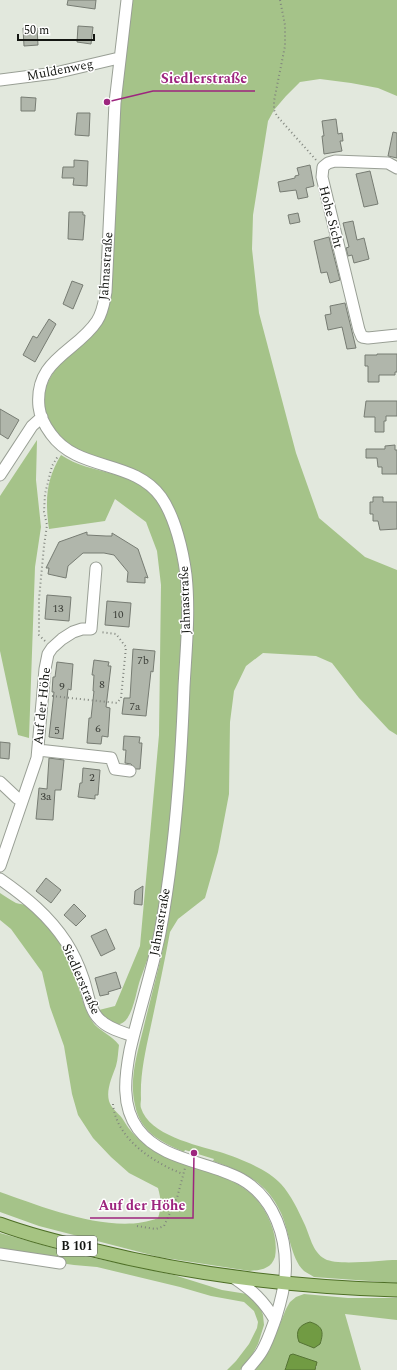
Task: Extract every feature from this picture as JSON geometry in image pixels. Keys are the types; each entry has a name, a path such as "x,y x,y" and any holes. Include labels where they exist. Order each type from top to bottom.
{"main road":[{"name":"B 101","path":"0,1224 78,1247 117,1256 234,1278 323,1287 397,1290"}],"street":[{"name":"Jahnastraße","path":"127,0 119,58 111,156 104,301 101,314 94,325 87,333 60,355 48,369 42,381 39,394 39,405 47,429 63,448 78,456 138,477 153,489 160,497 166,507 176,532 186,576 187,615 183,714 171,854 159,934 133,1036 125,1081 130,1116 139,1130 152,1142 173,1154 216,1168 241,1179 263,1197 273,1211 284,1248 284,1283 266,1353 247,1370"},
{"name":"Muldenweg","path":"0,80 55,73 119,58"},
{"name":"Hohe Sicht","path":"397,168 388,163 335,161 328,162 322,167 322,177 359,330 362,337 368,338 397,335"},
{"path":"0,475 32,426 42,417"},
{"path":"52,648 73,632 82,629 91,629 96,568"},
{"name":"Auf der Höhe","path":"0,866 35,766 38,750 45,670 48,654 52,648"},
{"path":"38,750 111,758 115,769 130,771"},
{"path":"0,782 22,801"},
{"name":"Siedlerstraße","path":"0,879 22,894 37,907 65,942 76,962 90,1003 99,1020 117,1031 133,1036"},
{"path":"0,1254 60,1263"},
{"path":"234,1278 250,1289 266,1305 275,1320"}],"path":[{"path":"280,0 284,25 285,46 277,85 274,110 291,133 322,167"},
{"path":"52,648 39,634 39,599 47,526 44,512 45,494 52,466 63,448"},
{"path":"42,695 117,703 121,698 126,647 116,634 103,633 91,629"},
{"path":"137,1226 156,1229 164,1226 177,1198 188,1160"}],"shaded area":[{"path":"132,0 397,0 397,96 378,88 320,79 300,82 274,110 268,121 253,215 252,249 259,313 296,453 319,518 365,557 397,570 397,735 389,730 359,698 332,663 316,656 263,653 246,666 234,691 230,722 229,794 218,852 205,898 178,919 170,932 142,1073 141,1108 153,1125 174,1138 244,1161 269,1174 285,1188 297,1208 314,1248 325,1259 339,1262 397,1260 397,1283 314,1277 304,1271 296,1259 280,1211 268,1192 261,1185 244,1174 213,1161 214,1159 185,1150 184,1152 160,1140 147,1129 142,1122 133,1096 134,1067 167,928 175,872 186,761 192,652 193,625 190,570 186,543 178,518 166,495 154,481 139,472 86,454 71,446 57,434 47,417 44,403 45,390 50,378 58,366 98,328 120,103"},
{"path":"37,440 36,480 41,527 35,567 29,738 18,735 0,651 0,496"},
{"path":"61,455 73,462 124,477 147,490 157,501 167,520 177,557 181,581 182,629 175,765 168,837 155,932 133,1007 126,1020 117,1024 109,1021 99,1010 115,1006 140,946 159,735 161,585 157,551 146,522 115,499 105,521 49,529 47,509 48,490 52,473"},
{"path":"0,893 16,903 28,907 43,919 55,934 74,968 73,970 82,999 91,1020 119,1045 117,1063 108,1092 111,1106 122,1118 128,1128 142,1142 160,1154 180,1163 226,1178 252,1194 262,1207 271,1224 275,1236 275,1257 271,1264 262,1269 250,1271 159,1257 39,1226 0,1212 0,1192 57,1212 100,1222 121,1224 140,1223 158,1218 161,1203 158,1188 129,1173 111,1157 93,1138 78,1115 72,1094 64,1046 50,1007 42,972 11,929 0,920"},
{"path":"0,1233 75,1254 174,1275 222,1290 247,1294 261,1309 263,1315 264,1325 258,1344 251,1357 240,1370 227,1370 249,1344 257,1328 258,1322 254,1311 244,1302 211,1296 97,1267 60,1263 65,1261 0,1250"},
{"path":"304,1294 348,1298 397,1298 397,1320 345,1314 361,1370 315,1370 317,1366 285,1367 285,1370 255,1370 269,1351 290,1302 296,1297"},
{"path":"310,1322 318,1325 322,1333 320,1344 314,1348 299,1342 297,1335 299,1329 303,1325"},
{"path":"293,1354 317,1362 315,1370 285,1370 290,1355"}],"building":[{"path":"68,0 96,0 95,9 67,5"},
{"path":"78,26 93,27 91,44 77,42"},
{"path":"23,28 37,28 38,45 24,46"},
{"path":"21,97 36,98 35,111 21,111"},
{"path":"77,113 90,113 89,136 75,135"},
{"path":"336,119 338,134 342,133 343,141 340,141 342,151 324,154 322,121"},
{"path":"393,132 397,133 397,158 388,156"},
{"path":"74,160 88,161 87,186 73,185 74,178 62,178 63,167 74,167"},
{"path":"310,165 314,186 306,188 308,197 298,199 296,190 280,192 278,182 295,178 295,176 299,175 297,168"},
{"path":"370,171 378,204 364,207 356,174"},
{"path":"69,212 83,212 83,215 85,215 83,240 68,239"},
{"path":"298,213 300,222 290,224 288,215"},
{"path":"353,221 357,240 364,238 369,259 354,263 352,255 348,256 346,248 349,247 343,223"},
{"path":"329,237 340,280 330,283 327,272 321,273 314,241"},
{"path":"72,281 83,285 73,309 63,304"},
{"path":"345,303 356,348 347,349 342,327 328,330 325,315 331,314 330,306"},
{"path":"49,319 56,324 35,362 23,355 33,336 37,338"},
{"path":"397,354 397,372 395,372 395,375 379,375 379,382 368,382 368,366 365,366 365,355"},
{"path":"366,401 397,401 397,416 386,416 386,421 384,421 384,432 375,432 375,417 364,417"},
{"path":"0,409 19,420 8,439 0,434"},
{"path":"395,445 395,450 397,450 397,474 382,474 382,467 378,467 377,458 366,458 366,449 385,449 385,446"},
{"path":"373,497 383,497 383,502 397,502 397,529 380,530 378,521 373,521 373,514 370,514 370,502 373,502"},
{"path":"87,532 87,535 106,536 112,536 112,533 138,549 148,578 145,577 145,583 127,582 128,572 114,555 104,553 83,553 68,566 66,578 48,574 49,568 46,568 59,542"},
{"path":"47,595 71,597 69,621 45,619"},
{"path":"107,601 131,603 129,627 105,625"},
{"path":"133,649 155,651 153,672 151,671 146,716 122,714 124,698 130,698"},
{"path":"94,660 109,662 108,666 111,666 106,707 110,708 108,737 102,736 101,744 87,743 89,718 91,718 94,691 94,675 92,675"},
{"path":"57,662 73,664 71,690 68,689 63,739 49,737 54,692 52,692 53,677 55,677"},
{"path":"124,736 140,737 139,743 142,743 140,769 136,769 131,764 125,763 126,750 123,750"},
{"path":"0,742 10,743 9,759 0,758"},
{"path":"49,758 64,760 61,790 55,790 53,820 36,819 39,788 47,789"},
{"path":"83,768 100,770 98,795 95,795 95,799 78,797 80,783 82,783"},
{"path":"46,878 61,890 51,903 36,891"},
{"path":"143,886 142,905 134,904 135,891"},
{"path":"74,904 86,916 76,926 64,915"},
{"path":"106,929 115,949 101,956 91,936"},
{"path":"116,972 121,988 108,992 109,994 100,996 95,978"}],"place":[{"name":"Siedlerstraße","path":"107,102"},
{"name":"Auf der Höhe","path":"194,1153"}]}
